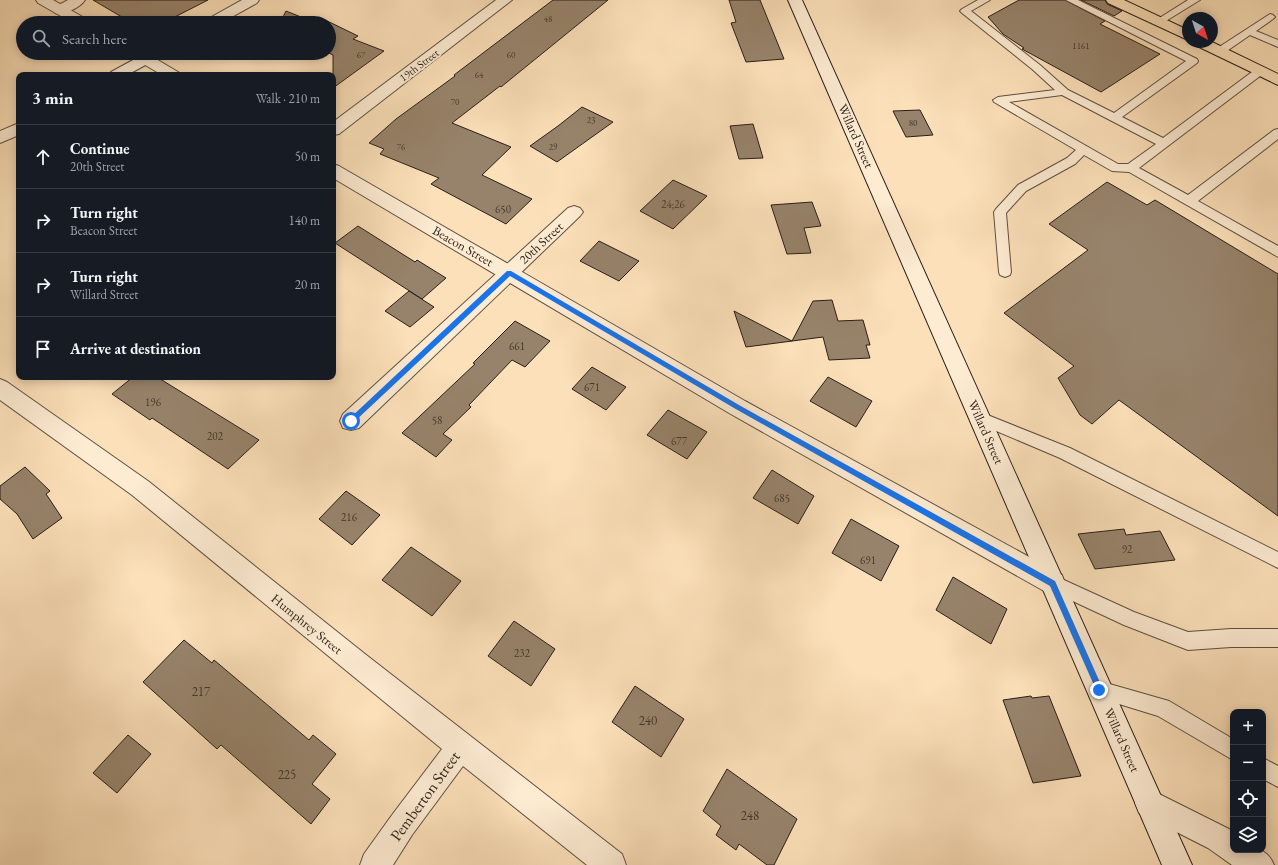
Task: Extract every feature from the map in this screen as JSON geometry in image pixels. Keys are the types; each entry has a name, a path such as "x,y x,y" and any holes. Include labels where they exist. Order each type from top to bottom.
{"main road":[{"path":"1113,0 1182,33"},
{"path":"1213,48 1278,80"}],"street":[{"path":"43,0 71,16"},
{"path":"60,10 78,0"},
{"path":"223,16 252,0"},
{"name":"19th Street","path":"336,128 505,0"},
{"name":"Willard Street","path":"795,0 1177,865"},
{"path":"120,72 138,60"},
{"path":"153,60 169,72"},
{"path":"0,138 16,130"},
{"name":"Beacon Street","path":"336,172 737,407 1052,583"},
{"name":"20th Street","path":"351,421 574,212"},
{"name":"Humphrey Street","path":"0,388 140,488 611,865"},
{"name":"Pemberton Street","path":"375,865 402,825 461,746"},
{"path":"1150,803 1218,838 1230,846"},
{"path":"1240,853 1258,865"}],"lane":[{"path":"985,0 965,11 1064,92 1164,143"},
{"path":"1071,0 1193,61 1114,118"},
{"path":"1158,22 1195,0"},
{"path":"1220,51 1270,17"},
{"path":"1249,31 1278,44"},
{"path":"1131,168 1260,71"},
{"path":"1064,92 998,100 1116,168 1131,168 1278,252"},
{"path":"1189,201 1278,133"},
{"path":"1005,272 1000,212 1022,188 1071,161 1084,149"},
{"path":"980,418 1065,453 1278,560"},
{"path":"1052,583 1130,619 1188,641 1232,638 1278,638"},
{"path":"1099,690 1162,708 1230,748"},
{"path":"1266,770 1278,777"}],"building":[{"path":"93,0 208,0 177,16 120,16"},
{"path":"553,0 608,0 501,87 500,86 452,123 511,147 482,175 532,199 506,224 431,184 439,178 380,154 384,149 369,143 396,119 455,76 454,75"},
{"path":"729,0 760,0 784,59 746,62 731,23 736,22"},
{"path":"1019,0 1065,0 1105,21 1100,24 1160,54 1101,92 1022,49 1024,48 1003,34 988,17"},
{"path":"1081,0 1105,0 1107,4 1122,11 1114,16"},
{"path":"286,11 298,16 284,16"},
{"path":"336,25 358,36 353,39 384,51 336,86 336,72 333,72 333,60 336,60"},
{"path":"582,107 613,122 557,162 530,146 558,126"},
{"path":"920,110 933,135 906,137 893,111"},
{"path":"753,124 763,158 739,159 730,126"},
{"path":"673,180 707,196 673,229 640,211"},
{"path":"1107,182 1147,205 1155,200 1278,274 1278,516 1119,400 1092,424 1080,415 1058,378 1074,366 1004,313 1088,250 1049,224"},
{"path":"812,202 821,226 804,228 811,253 787,254 771,205"},
{"path":"358,226 415,262 417,260 446,278 422,299 336,242"},
{"path":"599,241 639,261 619,281 580,261"},
{"path":"409,291 434,307 410,327 385,311"},
{"path":"832,300 838,321 863,320 870,345 866,345 870,358 829,360 823,337 746,347 734,311 792,341 813,301"},
{"path":"515,321 550,341 525,367 512,360 469,405 471,407 443,434 452,440 436,457 402,433 475,364 473,363"},
{"path":"592,367 626,387 606,410 572,389"},
{"path":"828,377 872,401 856,427 810,401"},
{"path":"129,380 162,380 259,440 228,469 152,418 150,420 112,394"},
{"path":"668,410 707,432 687,459 647,435"},
{"path":"25,467 50,491 46,494 62,518 33,539 17,514 0,499 0,486"},
{"path":"772,470 814,496 798,524 753,498"},
{"path":"346,491 380,515 352,545 319,519"},
{"path":"851,519 899,546 881,581 832,553"},
{"path":"1124,529 1126,535 1160,531 1175,560 1095,569 1078,534"},
{"path":"411,547 461,581 432,616 382,580"},
{"path":"953,577 1007,609 991,644 936,610"},
{"path":"514,621 555,649 531,686 488,656"},
{"path":"184,640 212,663 214,660 309,740 313,735 336,754 312,784 330,799 311,824 221,745 217,749 143,682"},
{"path":"635,686 684,719 661,757 612,722"},
{"path":"1031,696 1032,698 1049,696 1081,776 1033,783 1003,700"},
{"path":"128,735 151,754 117,793 93,773"},
{"path":"727,769 797,819 774,865 767,865 739,844 736,850 716,835 721,826 703,811"}],"route":[{"path":"351,421 509,273 737,407 1052,583 1099,690"}]}
